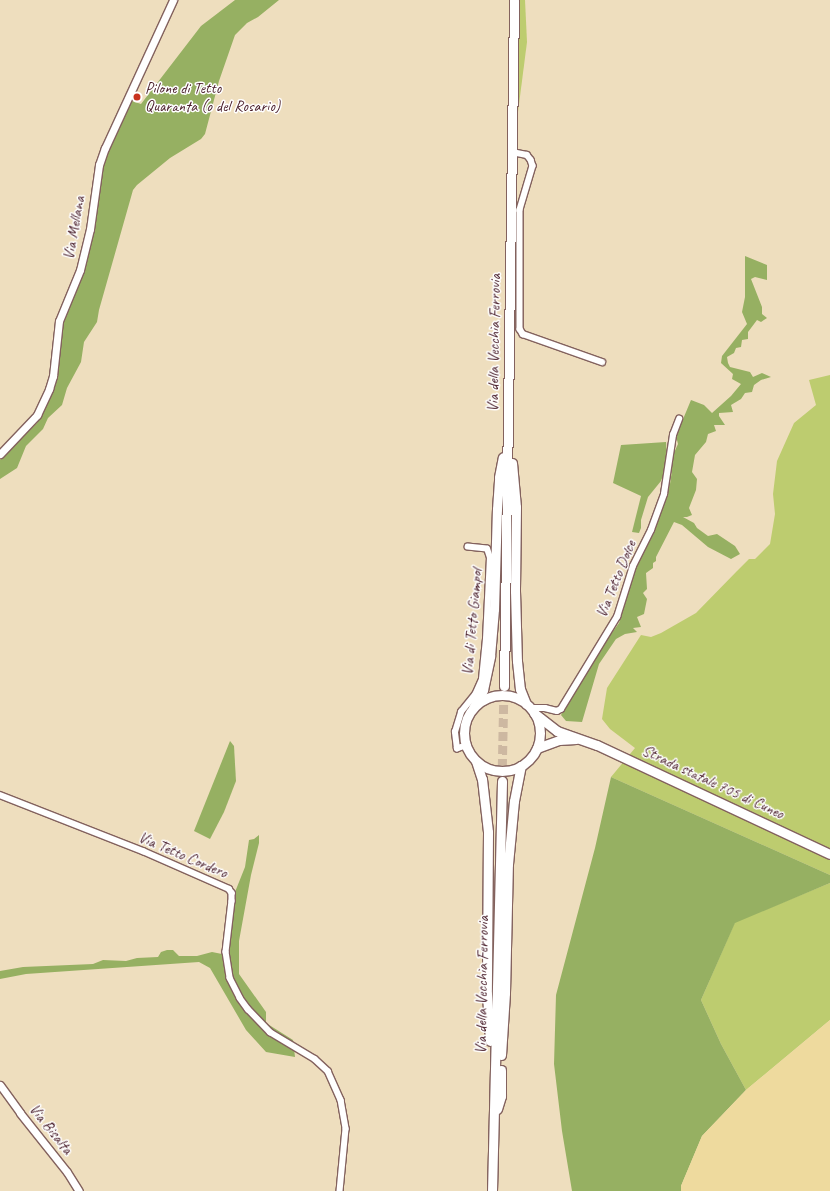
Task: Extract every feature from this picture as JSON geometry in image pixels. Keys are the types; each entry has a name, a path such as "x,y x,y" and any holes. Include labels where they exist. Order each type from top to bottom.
{"main road":[{"name":"Via della Vecchia Ferrovia","path":"504,686 514,0"},
{"path":"494,1120 489,1095 488,832 482,779 476,761 466,746 464,729 467,718 483,690 490,656 494,609 499,484 508,436"},
{"path":"476,761 486,768 498,771 510,770 521,766 529,760 537,748 540,730 520,689 517,660 514,591 516,495 508,436"},
{"path":"473,708 487,698 498,695 510,696 530,708"},
{"name":"Strada statale 705 di Cuneo","path":"530,708 557,731 597,745 830,854"},
{"path":"537,748 565,739 582,739"},
{"path":"494,1120 501,1096 508,864 514,801 521,766"},
{"name":"Via della Vecchia Ferrovia","path":"492,1191 502,781"}],"street":[{"name":"Via Mellana","path":"0,454 37,415 53,376 59,321 80,270 90,229 99,165 105,148 173,0"},
{"path":"512,152 527,155 533,166 520,210 520,329 524,334 602,362"},
{"name":"Via Tetto Dolce","path":"530,708 545,708 557,711 561,709 617,617 633,566 651,530 664,494 673,435 679,420"},
{"name":"Via di Tetto Giampol","path":"466,746 457,749 455,732 461,712 475,695 482,679 486,639 490,558 487,549 468,547"},
{"name":"Via Tetto Cordero","path":"0,795 143,851 229,889 232,892 226,952 230,978 240,998 266,1029 310,1056 328,1071 341,1100 346,1129 340,1191"},
{"name":"Via Bisalta","path":"0,1085 20,1113 67,1172 79,1191"}],"green space":[{"path":"235,0 279,0 258,17 247,23 235,35 219,81 205,134 201,139 170,158 133,190 99,310 97,322 84,342 81,362 67,388 62,405 48,418 43,429 26,446 17,468 0,479 0,460 37,423 52,389 62,321 84,268 100,176 108,149 129,104 132,101 141,104 201,26"},
{"path":"519,0 525,0 527,42 518,112"},
{"path":"745,256 767,265 767,280 755,277 751,279 762,307 762,314 767,318 761,322 757,320 748,332 748,339 742,340 741,347 736,348 734,353 727,357 728,363 730,367 750,372 753,377 762,373 771,377 761,380 754,385 752,392 745,393 741,399 731,405 733,412 719,413 719,416 725,425 714,425 716,431 708,434 706,442 695,455 692,472 697,479 696,490 689,508 692,515 683,517 694,523 697,528 708,536 717,534 735,546 740,554 731,559 708,547 682,525 674,522 656,557 656,561 653,563 653,568 646,573 647,589 643,593 647,599 644,614 637,617 641,627 633,628 637,632 625,634 616,639 599,664 582,722 566,721 561,715 603,645 619,623 637,563 654,533 670,484 672,470 665,470 661,481 648,497 641,520 641,528 639,533 632,532 641,496 613,483 621,445 666,442 667,457 672,457 678,444 676,436 691,400 704,405 712,413 731,396 741,384 732,379 733,374 721,363 722,356 747,324 742,312 745,297"},
{"path":"830,375 830,875 611,777 635,748 610,729 602,719 607,688 641,635 651,637 661,633 696,613 749,559 755,559 770,544 775,514 773,494 777,461 794,423 816,405 809,380"},
{"path":"230,741 234,746 236,781 224,812 210,839 194,831"},
{"path":"611,777 830,875 830,883 735,923 701,1000 721,1044 746,1090 702,1136 681,1186 681,1191 572,1191 562,1131 554,1064 556,995 595,848"},
{"path":"259,835 259,843 251,875 239,941 239,974 266,1012 266,1023 293,1040 295,1057 266,1052 246,1030 210,968 199,962 26,974 0,979 0,971 23,967 93,964 103,960 126,961 137,958 158,957 161,952 167,950 173,950 179,956 197,956 212,952 227,955 235,892 245,867 249,840 254,839"},
{"path":"830,883 830,1020 746,1090 721,1044 701,1000 735,922"}],"sand":[{"path":"830,1020 830,1191 681,1191 681,1186 702,1136 746,1090"}],"tunnel":[{"path":"502,781 504,686"}],"place":[{"name":"Pilone di Tetto Quaranta (o del Rosario)","path":"137,97"}]}
